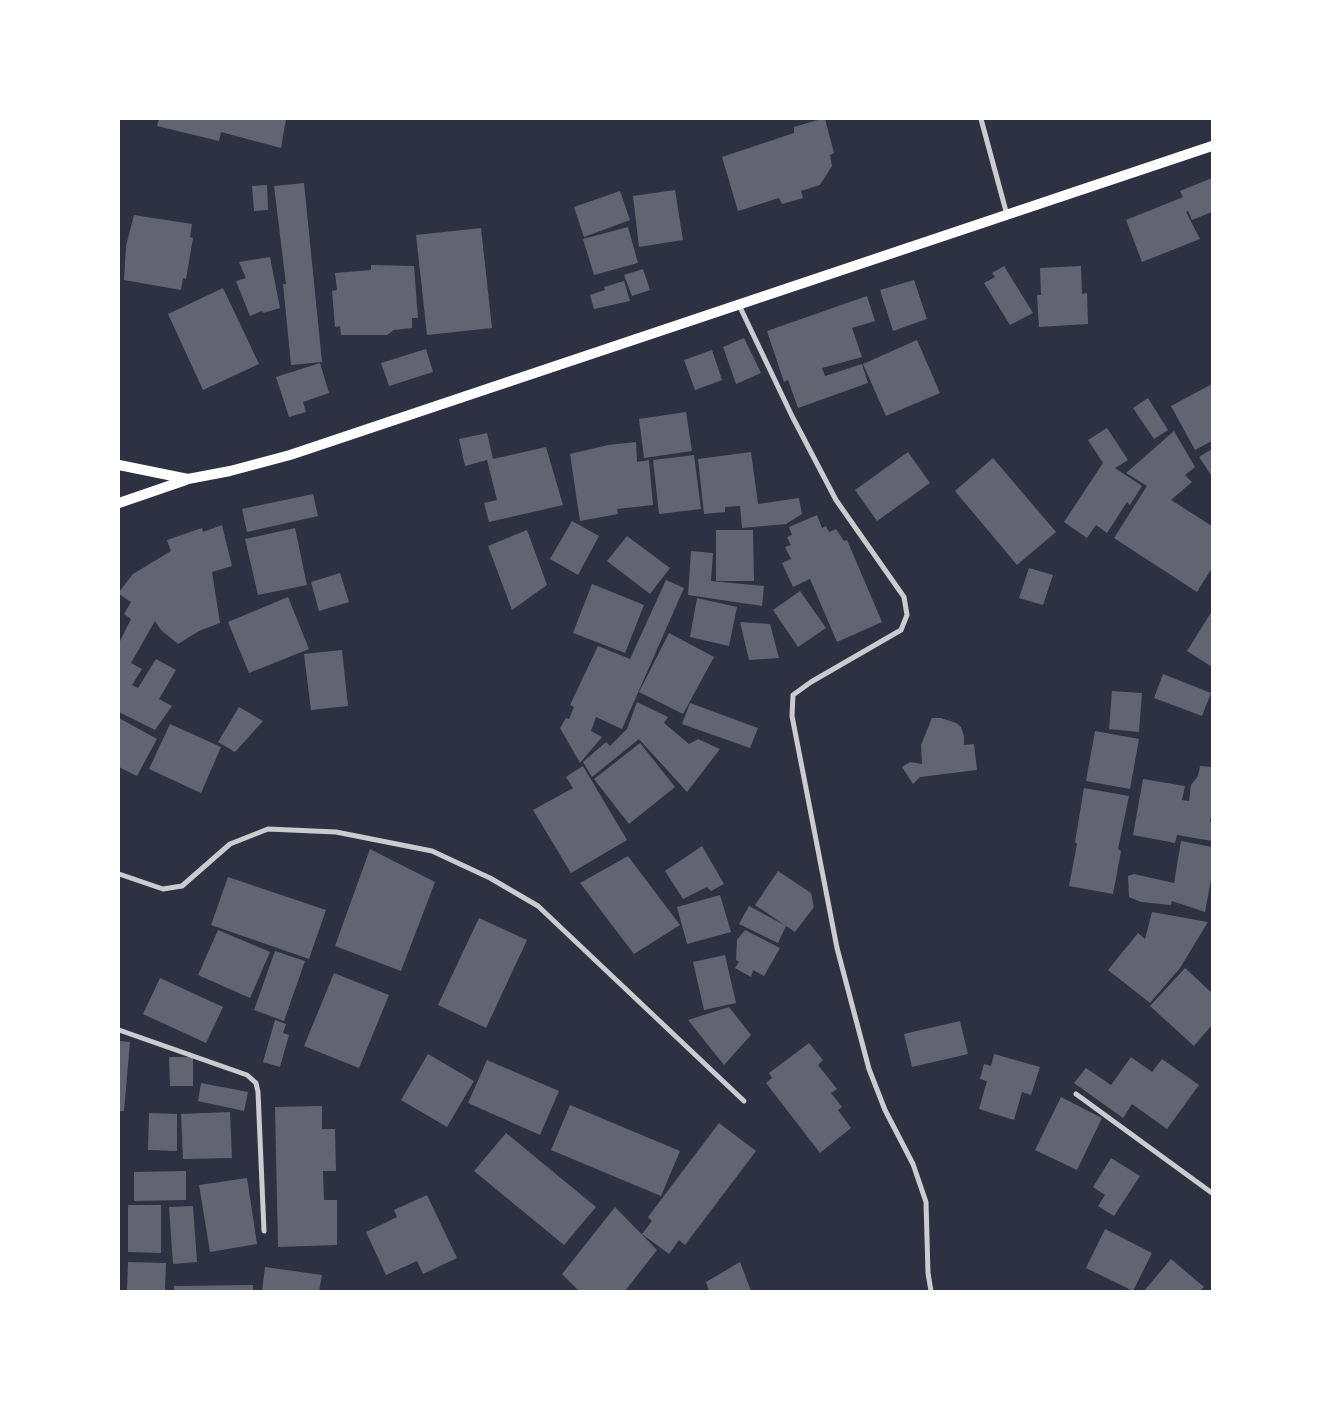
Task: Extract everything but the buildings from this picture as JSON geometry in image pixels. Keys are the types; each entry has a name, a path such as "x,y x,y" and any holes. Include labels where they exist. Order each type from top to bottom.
{"main road":[{"path":"119,503 188,480 290,455 1212,146"},
{"path":"119,465 188,480"}],"street":[{"path":"981,119 1007,215"},
{"path":"739,305 792,416 836,500 904,597 908,615 901,630 811,682 793,695 792,716 837,948 869,1069 885,1110 914,1164 926,1202 928,1272 931,1291"},
{"path":"119,874 163,889 182,886 230,844 268,829 336,832 432,851 490,878 538,906 744,1101"},
{"path":"119,1030 247,1075 256,1083 258,1092 264,1231"},
{"path":"1076,1094 1212,1193"}]}
